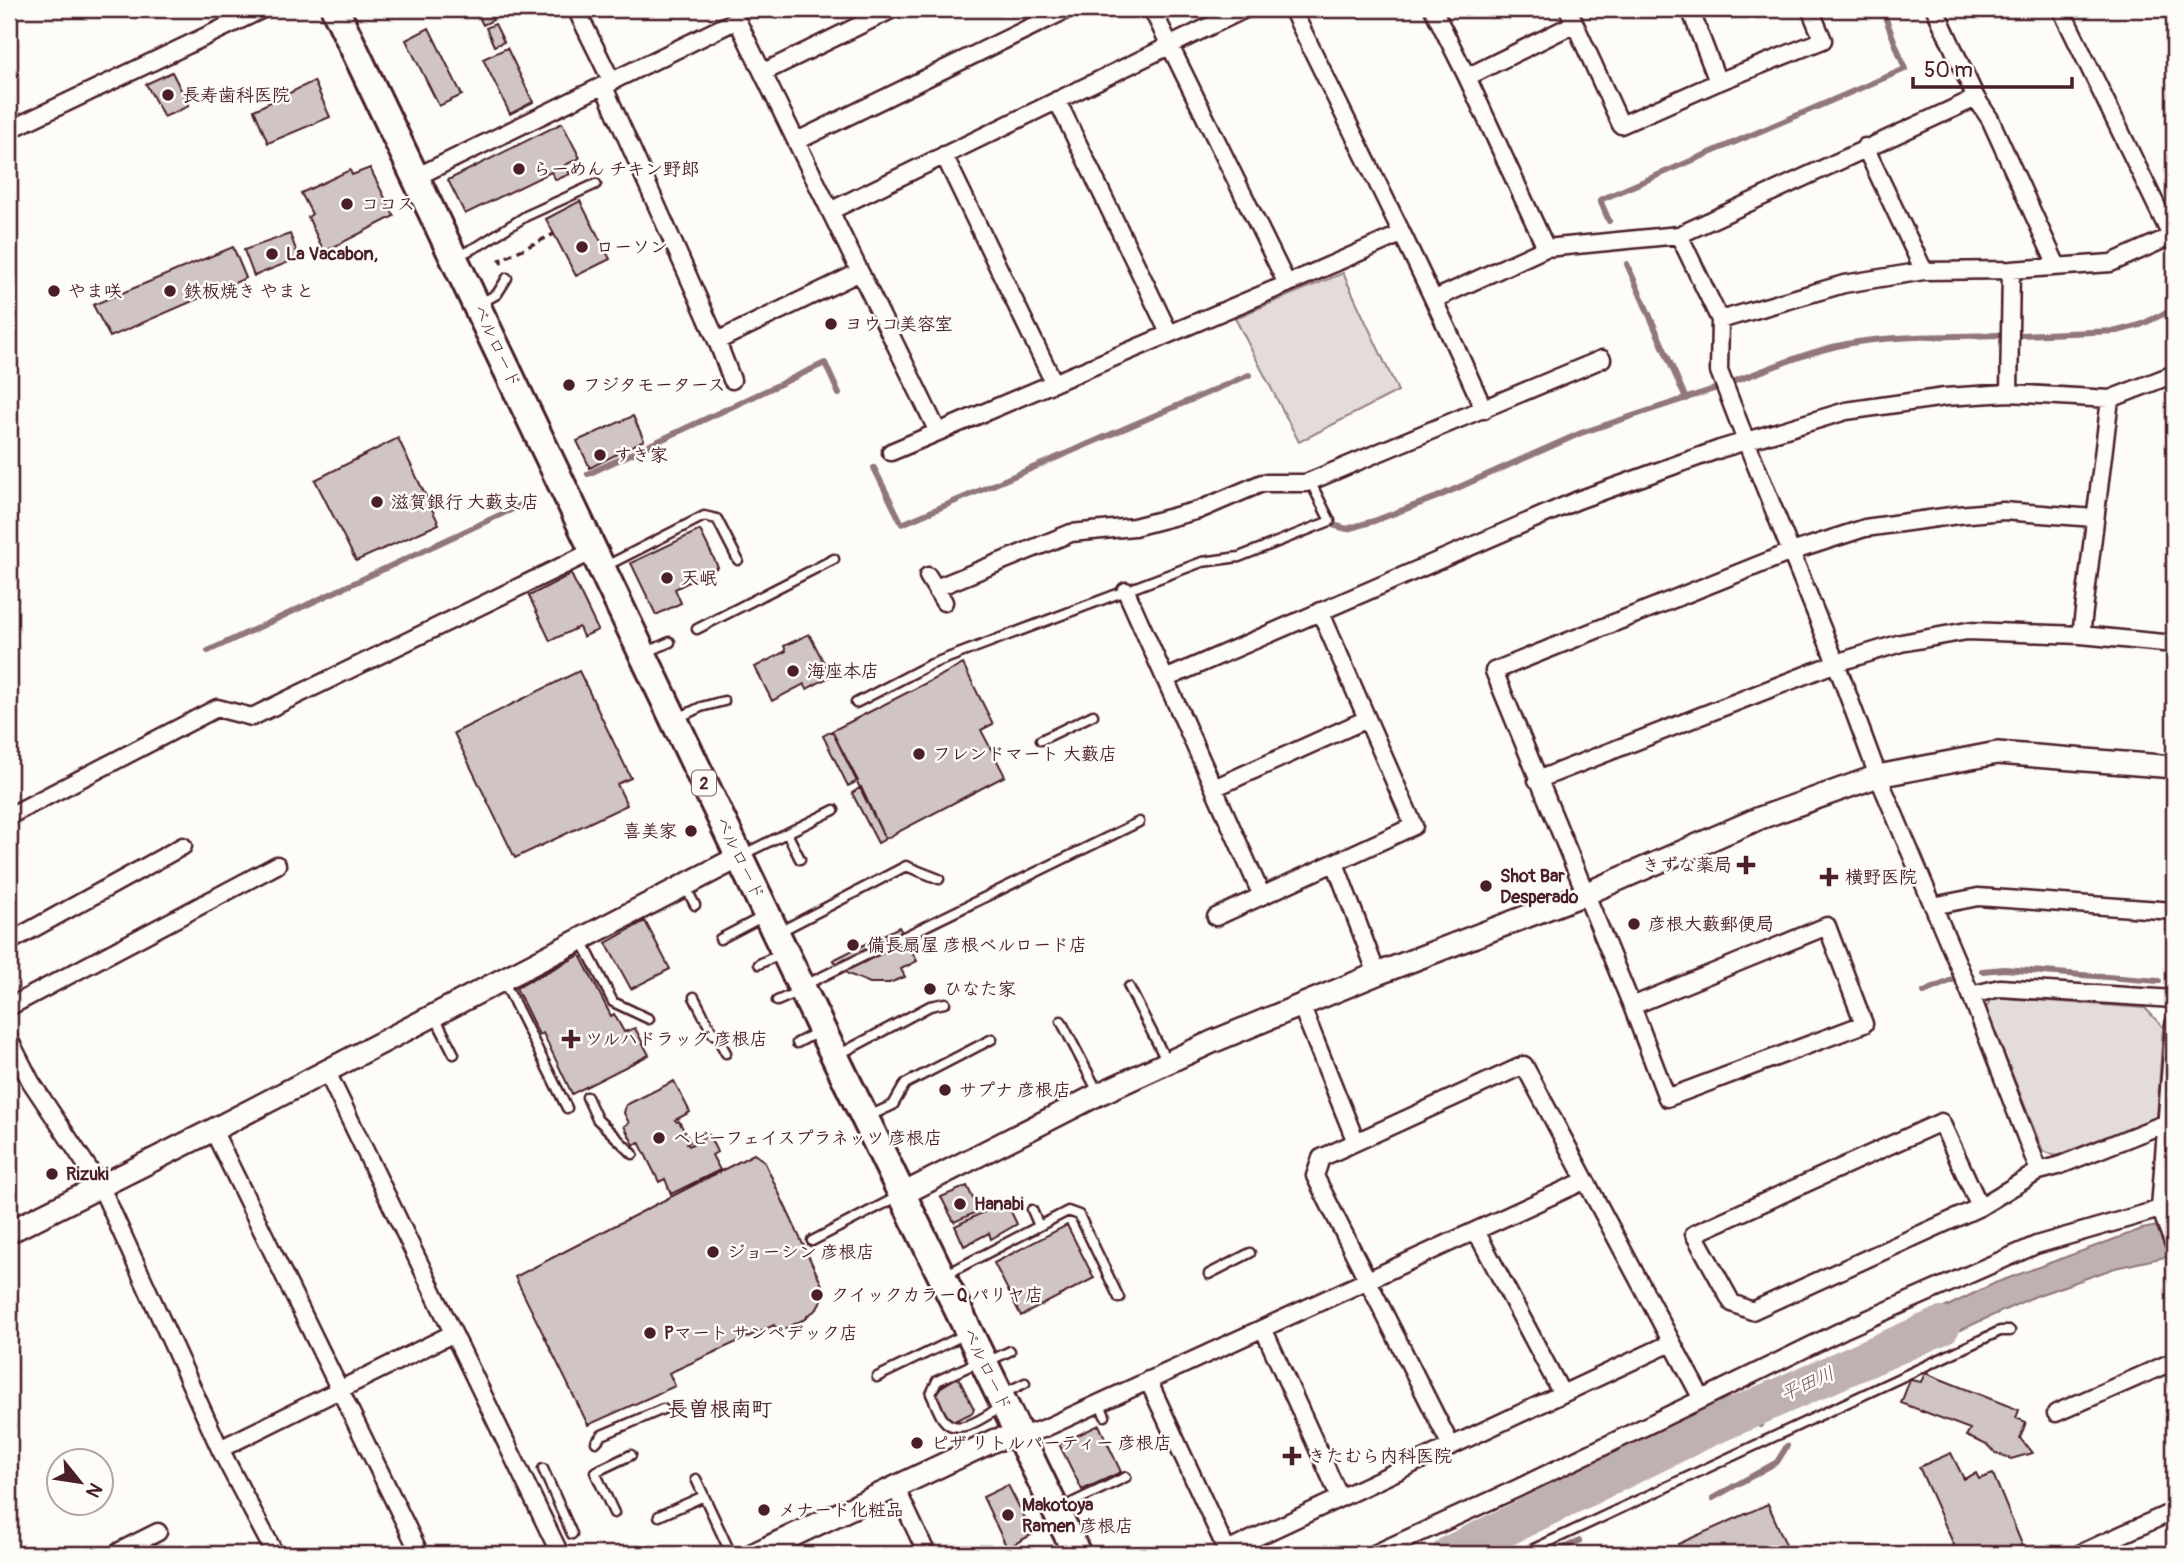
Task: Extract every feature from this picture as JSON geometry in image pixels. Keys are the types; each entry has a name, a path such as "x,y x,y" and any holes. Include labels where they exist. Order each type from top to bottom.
{"main road":[{"name":"ベルロード","path":"335,9 864,1118 1077,1554"}],"street":[{"path":"9,130 263,9"},
{"path":"576,9 608,85 667,244 717,341 732,380"},
{"path":"764,72 893,9"},
{"path":"797,141 1068,9"},
{"path":"1152,9 1287,284"},
{"path":"832,210 1245,9"},
{"path":"1292,9 1435,299 1483,410"},
{"path":"1433,9 1546,248"},
{"path":"1690,9 1718,82"},
{"path":"1466,77 1571,16 1621,125 1823,40 1810,9"},
{"path":"1720,320 1844,284 1924,271 2011,270 2111,263 2173,237 2062,9"},
{"path":"1938,10 1976,98 1990,119 2057,266"},
{"path":"416,177 608,85 736,13 938,432"},
{"path":"1435,299 1546,248 1679,235 1976,98"},
{"path":"1057,100 1170,333"},
{"path":"1865,147 1924,271"},
{"path":"944,155 1054,383"},
{"path":"891,452 1401,234"},
{"path":"1679,235 1720,320 1719,371 1836,663 1878,776 1971,995 2039,1171"},
{"path":"2009,393 2011,270"},
{"path":"717,341 860,272"},
{"path":"944,602 932,582 1071,533 1134,527 1199,510 1262,483 1306,483 1602,359"},
{"path":"1165,679 1578,500 1746,441 1846,411 1945,397 2009,393 2110,399 2174,374"},
{"path":"2081,635 2110,399"},
{"path":"1632,1006 1827,926 1864,1024 1667,1098 1632,1006 1494,671 1791,552 1865,528 1958,515 2003,512 2094,518"},
{"path":"9,816 217,708 252,716 597,559"},
{"path":"1126,591 1262,897"},
{"path":"1216,917 1414,826 1320,611"},
{"path":"1537,780 1836,663 1901,643 1967,631 2081,635 2174,644"},
{"path":"1214,788 1367,719"},
{"path":"901,1195 1167,1062 1377,974 1585,894 1760,818 1878,776 1997,753 2174,767"},
{"path":"9,942 183,846"},
{"path":"9,1232 213,1130 739,856"},
{"path":"1335,863 1377,974"},
{"path":"9,1007 277,865"},
{"path":"1933,906 1978,897 2174,911"},
{"path":"1971,995 2000,988 2174,999"},
{"path":"1301,1005 1356,1142"},
{"path":"2174,1024 2166,1209 2174,1245"},
{"path":"9,1039 31,1082 101,1187 220,1448 275,1554"},
{"path":"1451,1446 1315,1176 1321,1158 1524,1065 1702,1399"},
{"path":"326,1070 560,1554"},
{"path":"1980,1206 1941,1122 1694,1234 1732,1303 1752,1311 1980,1206 2039,1171 2140,1135 2171,1121"},
{"path":"213,1130 420,1554"},
{"path":"754,1554 780,1549 895,1486 995,1440 1020,1436 1102,1409 1148,1380 1239,1333 1263,1328 1282,1313 1368,1280 1584,1181"},
{"path":"1374,1554 1516,1489 1843,1330 2036,1245 2166,1209"},
{"path":"1476,1231 1563,1394"},
{"path":"1263,1328 1340,1498"},
{"path":"220,1448 452,1334"},
{"path":"1148,1380 1227,1551 1671,1343"},
{"path":"2056,1413 2174,1361"},
{"path":"895,1486 927,1554"},
{"path":"2079,1554 2174,1511"},
{"path":"119,1553 158,1532"}],"lane":[{"path":"455,258 480,246 526,216 596,184"},
{"path":"477,305 497,294 506,274"},
{"path":"856,703 929,665 1202,562 1240,556 1330,521 1310,481"},
{"path":"597,559 705,516 717,519 738,560"},
{"path":"697,629 834,559"},
{"path":"642,654 670,642"},
{"path":"674,719 701,707 724,701"},
{"path":"1041,740 1093,715"},
{"path":"739,856 834,810"},
{"path":"777,1001 1139,822"},
{"path":"787,833 800,859"},
{"path":"720,939 776,933 906,866 939,879"},
{"path":"685,885 695,905"},
{"path":"759,964 776,933"},
{"path":"581,938 613,1002 649,1019"},
{"path":"503,979 567,1108"},
{"path":"1129,987 1167,1062"},
{"path":"694,997 726,1053"},
{"path":"835,1056 930,1006 945,1003"},
{"path":"434,1014 454,1054"},
{"path":"1061,1021 1099,1094"},
{"path":"797,1043 822,1030"},
{"path":"864,1118 893,1105 905,1084 992,1040"},
{"path":"587,1097 597,1119 633,1154"},
{"path":"813,1241 901,1195"},
{"path":"1032,1210 1039,1226"},
{"path":"942,1277 1068,1211 1079,1215 1119,1298"},
{"path":"1209,1274 1250,1253"},
{"path":"1523,1554 2000,1331 2011,1331"},
{"path":"877,1377 970,1333"},
{"path":"1010,1351 937,1381 931,1394 942,1418 950,1426 961,1428 1025,1383"},
{"path":"596,1442 602,1435 663,1409"},
{"path":"614,1513 595,1472 631,1455"},
{"path":"542,1469 572,1534"},
{"path":"1056,1510 1126,1477"},
{"path":"696,1479 731,1554"},
{"path":"659,1516 704,1496"}],"path":[{"path":"506,274 500,260 554,234"}],"shaded area":[{"path":"1343,273 1398,391 1299,442 1235,318"},
{"path":"1991,997 2145,1008 2163,1027 2157,1117 2056,1156 2043,1151 1986,1009"},
{"path":"2174,1223 2174,1255 2115,1268 2033,1297 1919,1349 1872,1343 1995,1283 2142,1229"}],"building":[{"path":"475,9 488,9 493,20 483,25"},
{"path":"495,24 504,42 494,46 486,28"},
{"path":"429,28 462,95 439,106 406,40"},
{"path":"507,48 533,102 510,114 483,59"},
{"name":"長寿歯科医院","path":"172,72 189,106 164,117 146,84"},
{"path":"314,81 330,117 268,143 254,110"},
{"name":"らーめん チキン野郎","path":"562,123 580,158 565,165 570,174 556,180 551,172 465,214 448,180"},
{"name":"ココス","path":"370,168 394,216 324,252 308,217 312,214 301,193 350,170 352,175"},
{"name":"ローソン","path":"580,201 610,259 576,276 546,219"},
{"name":"La Vacabon,","path":"290,234 299,258 254,276 244,250"},
{"name":"鉄板焼き やまと","path":"233,247 246,278 110,337 93,305"},
{"name":"すき家","path":"633,416 644,440 590,468 577,441"},
{"name":"滋賀銀行 大藪支店","path":"398,438 439,524 356,561 315,480"},
{"name":"天岷","path":"700,530 718,567 675,589 681,603 656,615 631,563"},
{"path":"571,574 598,630 583,637 579,627 550,641 529,596"},
{"name":"海座本店","path":"809,634 831,676 807,689 804,684 772,701 755,667 786,651 784,646"},
{"name":"フレンドマート 大藪店","path":"963,664 993,724 981,730 1005,776 885,839 832,731"},
{"path":"579,671 631,778 617,784 627,805 515,858 454,733"},
{"path":"832,731 858,781 848,786 823,736"},
{"path":"861,787 885,839 878,843 852,793"},
{"path":"645,921 670,969 631,989 606,943"},
{"path":"899,927 917,961 901,969 905,977 889,983 870,983 848,974 833,960"},
{"path":"580,955 611,1016 614,1014 624,1032 635,1028 649,1055 572,1094 543,1033 539,1035 516,988"},
{"name":"ベビーフェイスプラネッツ 彦根店","path":"674,1081 690,1112 675,1120 679,1121 690,1142 687,1143 689,1146 709,1135 717,1152 712,1155 720,1170 671,1194 665,1179 659,1182 639,1142 634,1145 624,1126 629,1123 624,1113 626,1105"},
{"path":"754,1154 764,1161 822,1285 823,1296 817,1309 807,1318 778,1332 774,1325 669,1373 675,1386 588,1425 515,1277"},
{"name":"Hanabi","path":"967,1186 979,1211 954,1222 941,1197"},
{"path":"1006,1201 1017,1224 991,1239 989,1233 964,1246 955,1226"},
{"path":"1067,1225 1094,1278 1021,1316 994,1263"},
{"path":"1925,1373 2019,1410 2016,1418 2026,1422 2020,1438 2032,1453 2011,1459 1995,1453 1987,1445 1966,1436 1970,1429 1901,1403 1910,1380 1921,1382"},
{"path":"956,1378 974,1409 972,1413 952,1422 947,1420 936,1394 938,1389"},
{"path":"1099,1425 1121,1472 1082,1490 1059,1444"},
{"path":"1951,1453 1964,1479 1976,1473 1979,1479 1993,1474 2026,1554 1958,1554 1919,1467"},
{"name":"Makotoya Ramen 彦根店","path":"1008,1485 1033,1534 1007,1548 983,1497"},
{"path":"1768,1504 1790,1554 1683,1554 1678,1544"}],"waterway":[{"path":"1609,221 1600,200 1905,69 1882,9"},
{"path":"1627,264 1686,399"},
{"path":"2021,335 2117,331 2140,325 2174,309"},
{"path":"1735,381 1811,353 1858,342 1910,337 1999,335"},
{"path":"588,474 825,363 839,394"},
{"path":"874,468 902,524 1249,375"},
{"path":"1333,525 1347,529 1374,521 1437,497 1581,433 1714,389"},
{"path":"208,651 534,499"},
{"path":"1982,971 2004,969 2159,981"},
{"path":"1924,992 1952,980"},
{"name":"平田川","path":"1451,1554 1708,1428 1941,1326"},
{"path":"1752,1409 1760,1425"},
{"path":"1713,1498 1777,1462 1787,1446"},
{"path":"1551,1554 1579,1541"}],"place":[{"name":"長寿歯科医院","path":"168,95"},
{"name":"らーめん チキン野郎","path":"519,169"},
{"name":"ココス","path":"347,204"},
{"name":"ローソン","path":"582,247"},
{"name":"La Vacabon,","path":"272,254"},
{"name":"やま咲","path":"54,291"},
{"name":"鉄板焼き やまと","path":"170,291"},
{"name":"ヨウコ美容室","path":"831,324"},
{"name":"フジタモータース","path":"569,385"},
{"name":"すき家","path":"600,455"},
{"name":"滋賀銀行 大藪支店","path":"377,502"},
{"name":"天岷","path":"667,578"},
{"name":"海座本店","path":"793,671"},
{"name":"フレンドマート 大藪店","path":"919,754"},
{"name":"喜美家","path":"691,831"},
{"name":"きずな薬局","path":"1746,865"},
{"name":"横野医院","path":"1829,877"},
{"name":"Shot Bar Desperado","path":"1486,886"},
{"name":"彦根大藪郵便局","path":"1634,924"},
{"name":"備長扇屋 彦根ベルロード店","path":"853,945"},
{"name":"ひなた家","path":"930,989"},
{"name":"ツルハドラッグ 彦根店","path":"571,1039"},
{"name":"サプナ 彦根店","path":"945,1090"},
{"name":"ベビーフェイスプラネッツ 彦根店","path":"659,1138"},
{"name":"Rizuki","path":"52,1174"},
{"name":"Hanabi","path":"960,1204"},
{"name":"ジョーシン 彦根店","path":"713,1252"},
{"name":"クイックカラーQ パリヤ店","path":"817,1295"},
{"name":"Pマート サンペデック店","path":"650,1333"},
{"name":"ピザ リトルパーティー 彦根店","path":"917,1443"},
{"name":"きたむら内科医院","path":"1292,1456"},
{"name":"メナード化粧品","path":"764,1510"},
{"name":"Makotoya Ramen 彦根店","path":"1008,1515"}],"district":[{"name":"長曽根南町","path":"720,1409"}]}
